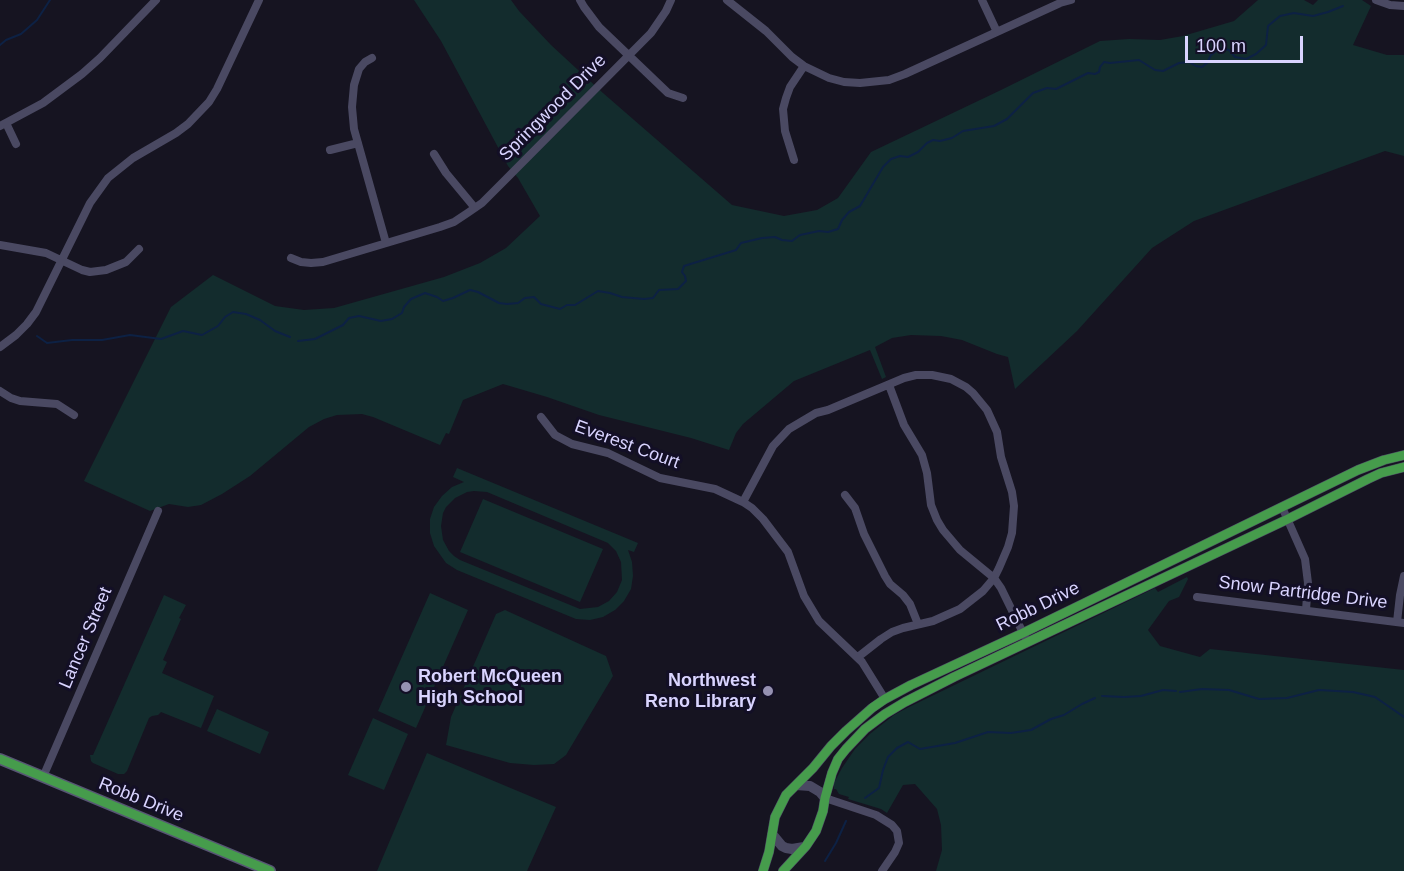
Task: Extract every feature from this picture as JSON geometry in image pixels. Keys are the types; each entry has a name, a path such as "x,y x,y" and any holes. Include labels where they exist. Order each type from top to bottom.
{"main road":[{"name":"Robb Drive","path":"0,759 270,871"}],"street":[{"path":"16,144 3,124 43,103 82,74 156,0"},
{"path":"580,0 592,19 628,56 668,93 683,98"},
{"name":"Springwood Drive","path":"291,258 301,262 323,262 454,222 475,208 628,56 655,27 671,0"},
{"path":"727,0 766,31 804,66 829,78 860,83 882,81 905,74 1071,0"},
{"path":"982,0 997,32"},
{"path":"1377,0 1390,5 1404,6"},
{"path":"0,347 16,335 36,312 90,203 108,178 133,158 188,124 208,102 217,89 255,1"},
{"path":"372,58 359,69 354,85 352,107 354,129 386,243"},
{"path":"794,160 785,131 783,109 790,87 804,66"},
{"path":"330,150 358,143"},
{"path":"434,154 475,208"},
{"path":"0,245 46,253 82,270 98,272 126,262 139,249"},
{"path":"743,502 773,446 789,429 816,413 916,375 942,376 966,387 981,402 997,432 1000,457 1012,492 1014,506 1012,533 1008,547 993,578 983,591 960,609 933,621 892,632 858,657"},
{"path":"889,385 904,425 922,455 931,505 937,520 960,550 993,578 1001,588 1026,638"},
{"path":"0,391 20,401 57,405 74,415"},
{"name":"Everest Court","path":"541,417 555,435 572,444 608,453 660,477 715,489 743,502 763,519 783,543 792,559 804,596 819,621 858,657 885,699"},
{"name":"Robb Drive","path":"783,871 806,846 819,824 832,773 838,759 874,722 913,698 1026,638 1282,507 1370,465 1404,455"},
{"name":"Robb Drive","path":"763,871 775,818 787,794 846,731 885,699 911,685 1026,638 1288,519 1368,479 1404,467"},
{"path":"845,495 855,508 864,534 885,576 910,604 918,624"},
{"path":"1282,507 1300,546 1307,568 1306,610"},
{"name":"Lancer Street","path":"43,777 158,511"},
{"path":"1400,622 1400,595 1404,576"},
{"name":"Snow Partridge Drive","path":"1197,597 1400,622"},
{"path":"796,785 810,786 825,798 876,815 892,825 897,831 898,847 882,871"},
{"path":"772,834 786,848 806,846"}],"green space":[{"path":"414,0 511,0 551,45 732,205 784,216 817,210 838,198 871,152 1100,41 1160,40 1183,36 1234,21 1258,0 1304,0 1313,5 1318,0 1362,0 1371,6 1353,45 1387,55 1404,55 1404,156 1385,151 1194,221 1152,248 1077,331 1015,389 1008,357 962,340 941,336 911,335 892,338 875,347 886,377 882,379 870,350 794,381 743,424 736,433 729,450 599,415 503,384 463,400 449,434 446,433 440,445 362,414 337,415 324,419 309,427 250,476 201,505 188,507 169,504 150,511 84,481 171,307 213,275 275,306 304,310 334,308 444,277 480,263 506,248 540,216 518,178 508,166 441,41"},
{"path":"457,468 638,543 634,552 628,550 633,576 631,589 624,601 603,617 590,620 576,619 457,570 446,563 434,546 430,533 430,519 434,507 442,496 452,487 464,482 453,477","holes":["467,492 487,492 608,543 616,551 621,562 622,580 617,592 609,601 598,607 580,609 454,556 443,540 441,526 446,507 455,498"]},
{"path":"483,499 603,549 580,602 460,552"},
{"path":"1187,577 1179,597 1169,601 1148,630 1160,646 1200,657 1210,649 1404,670 1404,871 936,871 942,850 941,825 937,809 915,784 903,785 887,813 848,799 849,797 839,794 834,789 834,783 855,749 894,715 1155,588 1158,592"},
{"path":"430,593 468,610 416,728 378,711"},
{"path":"164,595 186,605 163,660 167,662 162,673 214,696 201,728 161,712 149,718 127,771 124,774 118,774 93,763 90,755 93,755"},
{"path":"505,610 606,656 613,676 566,755 554,764 510,763 446,745 451,717 496,614"},
{"path":"217,709 269,732 260,754 207,731"},
{"path":"373,718 408,734 384,790 348,775"},
{"path":"427,753 556,807 527,871 377,871"}],"waterway":[{"path":"0,45 21,34 37,20 50,0"},
{"path":"298,341 315,339 343,325 349,318 359,316 381,321 392,319 402,313 411,299 425,293 443,301 470,290 499,303 507,304 534,297 541,304 560,309 567,305 575,305 598,291 622,297 653,298 659,290 678,289 686,281 682,272 684,266 736,250 741,243 775,237 792,241 800,235 838,229 849,212 860,206 883,167 891,159 900,156 908,157 933,140 940,141 952,138 963,131 994,126 1007,119 1033,93 1047,88 1056,89 1088,73 1095,74 1099,72 1104,62 1139,60 1155,70 1163,71 1179,63 1189,62 1202,67 1211,55 1221,48 1229,50 1235,57 1246,59 1266,45 1268,26 1280,16 1294,13 1313,16 1343,6"},
{"path":"37,336 47,343 102,340 130,335 161,339 183,331 202,335 218,326 225,317 233,312 260,320 275,331 290,337"},
{"path":"1180,692 1202,689 1229,690 1259,699 1287,698 1319,690 1353,692 1375,697 1404,717"},
{"path":"1102,696 1141,696 1163,690 1176,691"},
{"path":"865,798 879,788 888,757 908,742 920,749 955,743 988,732 1011,733 1031,730 1095,698"},
{"path":"825,861 846,821"}],"cycle path":[{"path":"763,871 775,817 786,795 846,731 885,699 1358,470 1404,455"},
{"path":"783,871 806,846 816,831 838,759 865,729 885,714 954,677 1368,479 1404,467"},
{"path":"0,759 270,871"}],"place":[{"name":"Robert McQueen High School","path":"406,687"},
{"name":"Northwest Reno Library","path":"768,691"}]}
